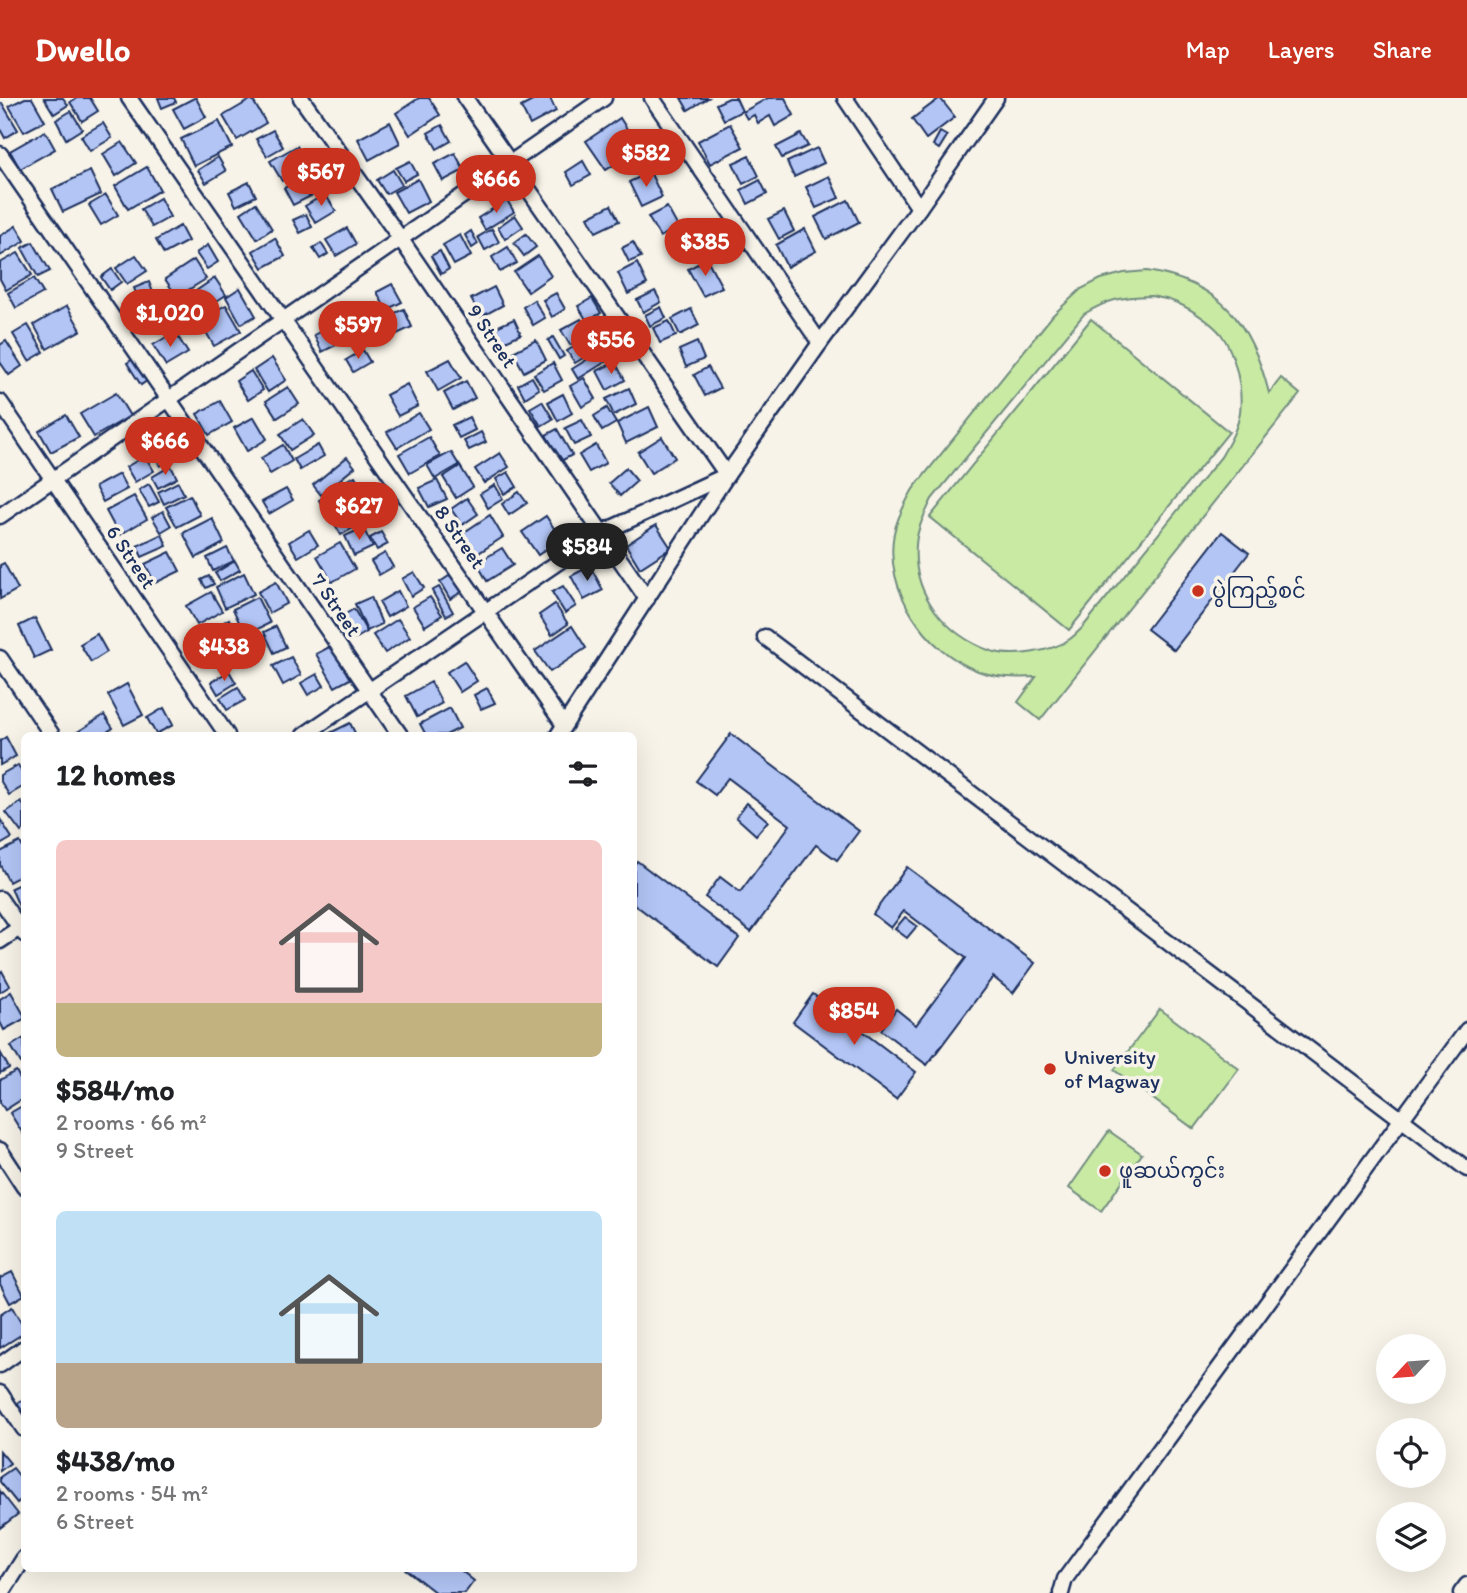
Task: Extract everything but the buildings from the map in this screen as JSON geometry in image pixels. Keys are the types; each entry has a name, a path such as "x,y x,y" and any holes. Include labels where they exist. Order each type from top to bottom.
{"street":[{"name":"8 Street","path":"129,98 486,611 561,730"},
{"name":"9 Street","path":"301,98 647,598"},
{"path":"466,98 727,475"},
{"path":"0,516 604,98"},
{"path":"652,98 820,343"},
{"path":"845,98 919,208"},
{"path":"561,730 727,475 996,98"},
{"name":"7 Street","path":"0,154 398,732"},
{"name":"6 Street","path":"0,402 225,732"},
{"path":"308,732 601,533 727,475"},
{"path":"765,637 1467,1169"},
{"path":"0,658 50,732"},
{"path":"0,899 21,926"},
{"path":"0,942 21,930"},
{"path":"1061,1593 1065,1579 1467,1030"},
{"path":"0,1150 21,1182"},
{"path":"0,1365 21,1350"},
{"path":"0,1393 21,1424"},
{"path":"2,1593 21,1563"},
{"path":"1461,1593 1467,1585"}],"green space":[{"path":"1147,271 1173,277 1214,296 1229,310 1253,346 1269,393 1281,378 1300,394 1040,720 1018,702 1036,677 1007,677 978,671 959,662 926,634 912,616 895,576 892,554 894,533 899,516 913,489 1053,315 1081,289 1101,279","holes":["1151,296 1178,303 1191,310 1217,329 1226,342 1237,372 1241,403 1239,418 1230,441 1221,457 1072,638 1053,647 1020,654 1000,653 975,644 946,624 926,596 920,580 916,545 922,521 932,499 1084,314 1116,300"]},
{"path":"1091,319 1229,432 1069,630 930,517"},
{"path":"1160,1009 1239,1069 1194,1129 1114,1070"},
{"name":"ဖူဆယ်ကွင်း","path":"1109,1131 1142,1154 1101,1211 1069,1188"}],"place":[{"name":"ပွဲကြည့်စင်","path":"1198,591"},
{"name":"University of Magway","path":"1050,1069"},
{"name":"ဖူဆယ်ကွင်း","path":"1105,1171"}]}
